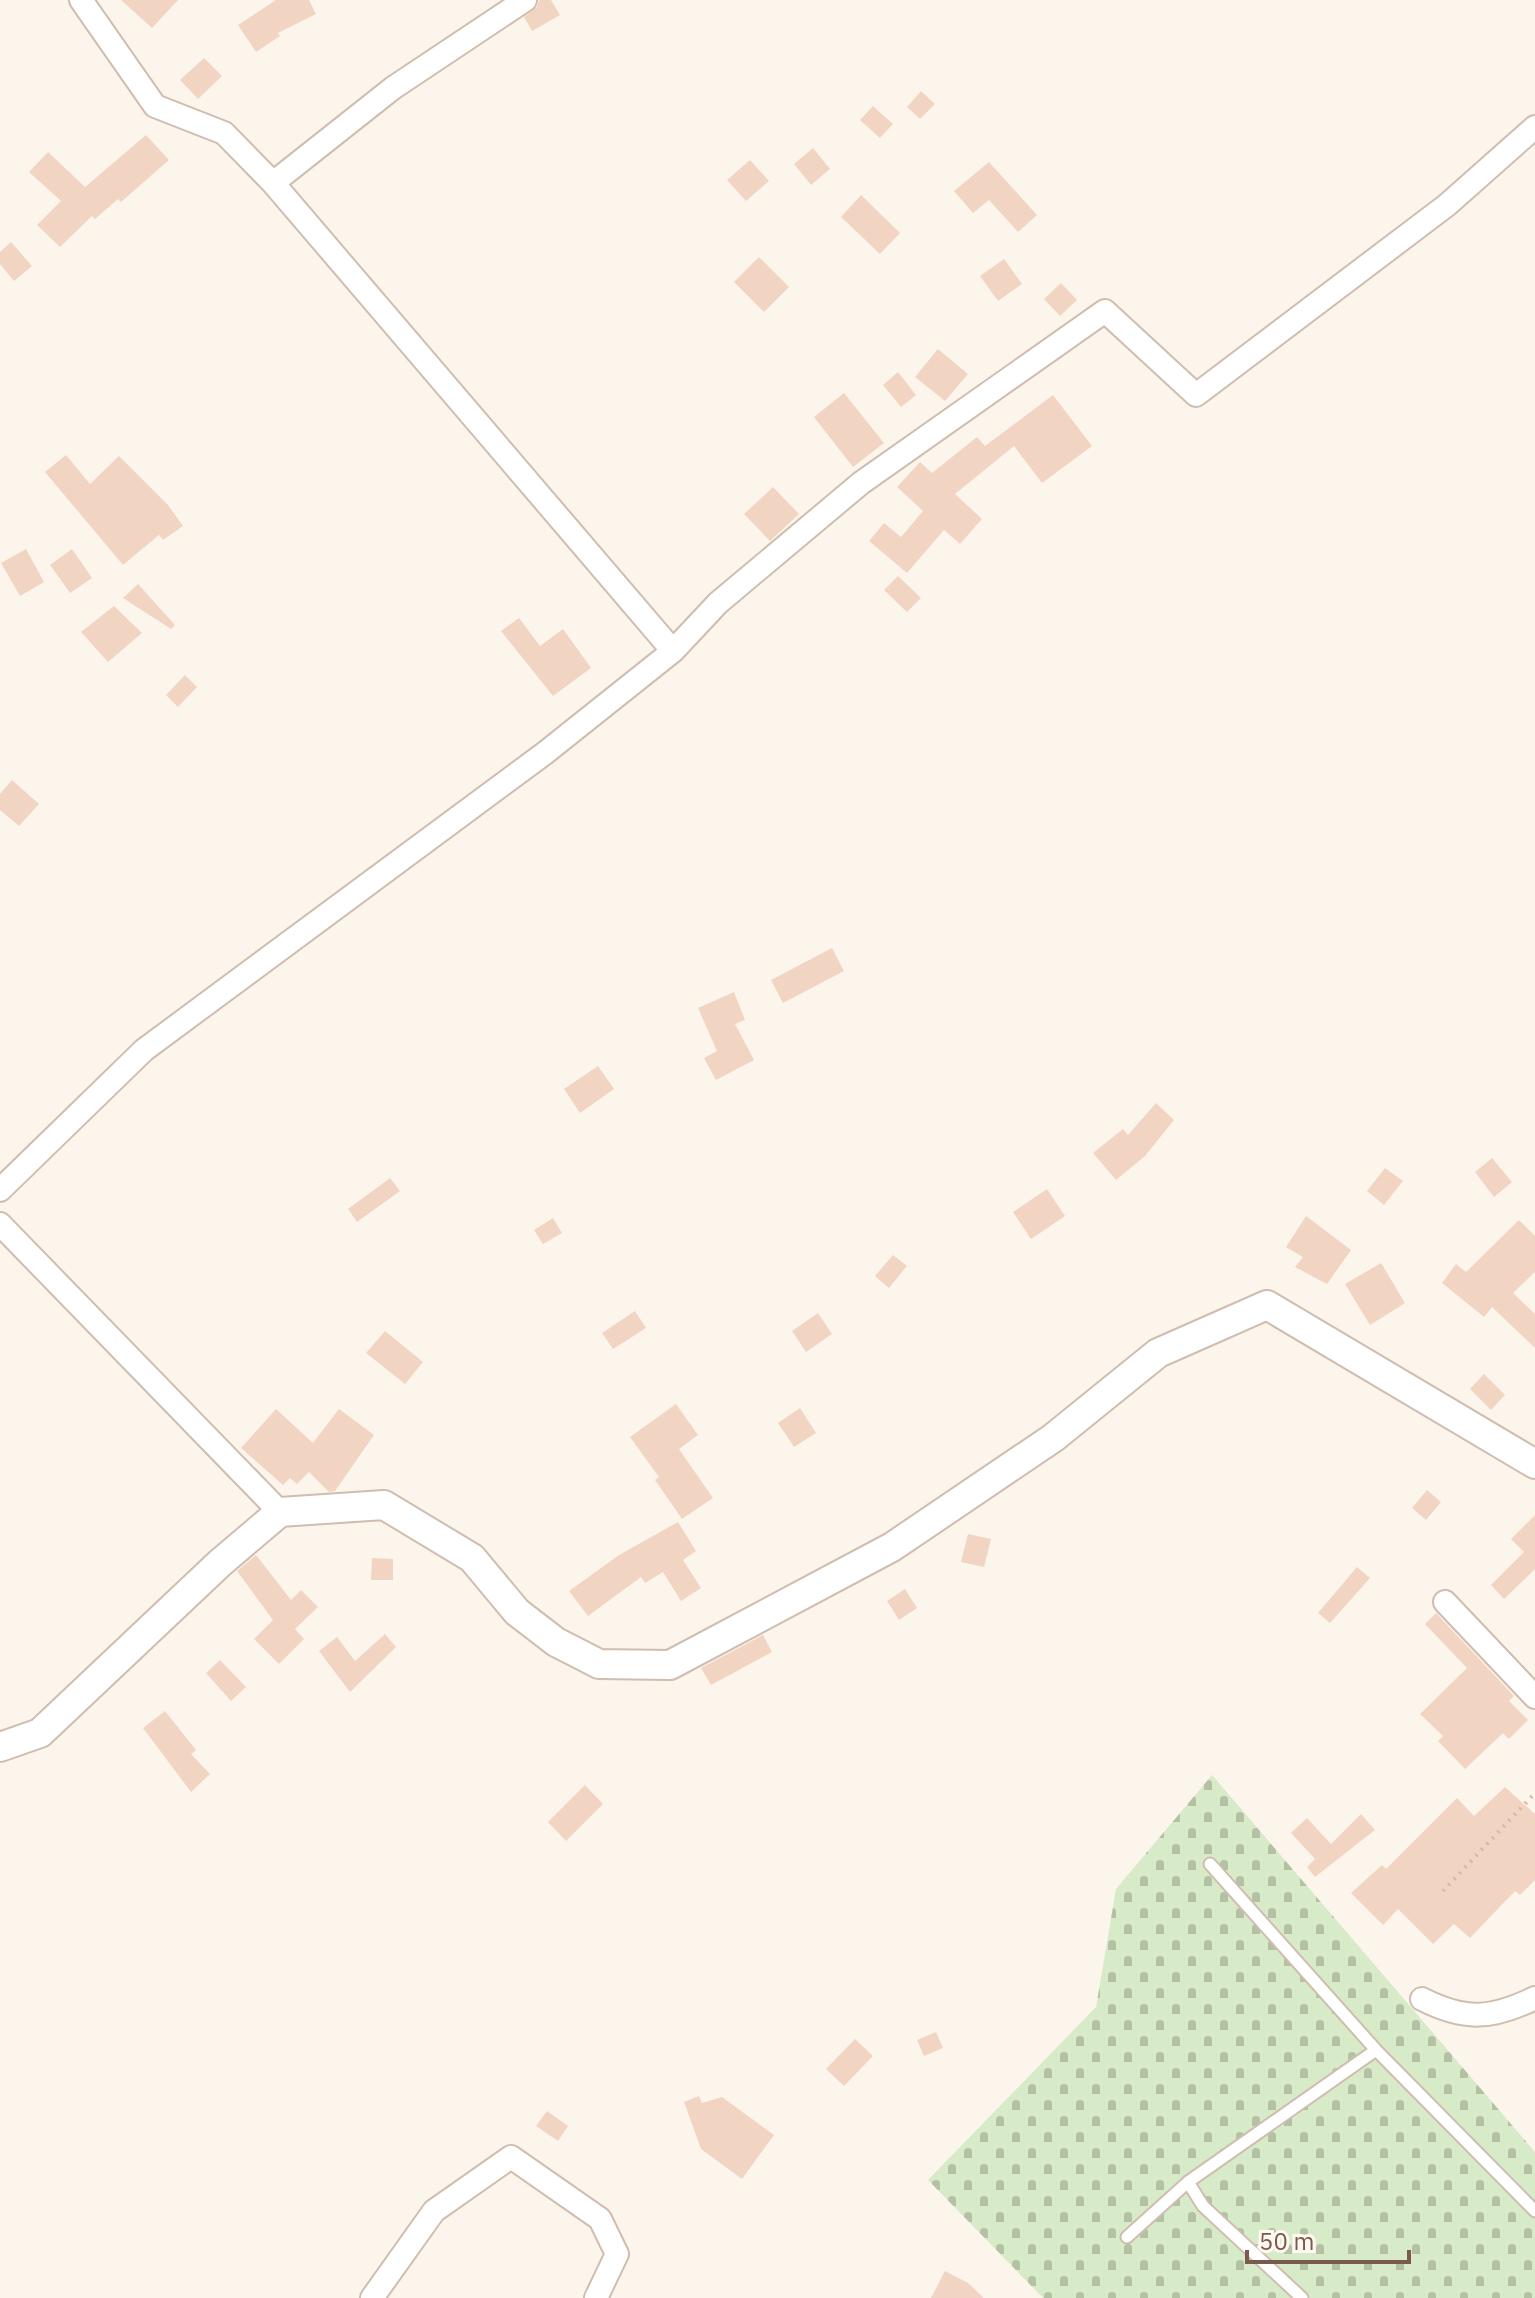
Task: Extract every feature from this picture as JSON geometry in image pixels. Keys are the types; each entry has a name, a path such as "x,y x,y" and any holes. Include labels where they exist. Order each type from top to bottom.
{"street":[{"path":"81,0 155,106 224,133 273,183 673,651"},
{"path":"273,183 393,88 525,0"},
{"path":"0,1190 144,1050 545,753 673,651 718,603 861,483 1105,311 1196,395 1447,205 1535,127"},
{"path":"0,1224 280,1512"},
{"path":"0,1747 40,1733 220,1563 280,1512 384,1505 472,1558 517,1612 556,1642 599,1664 670,1665 892,1547 1053,1438 1158,1353 1267,1305 1535,1464"},
{"path":"1445,1602 1535,1697"},
{"path":"1422,1999 1452,2014 1465,2014 1504,2013 1535,1998"},
{"path":"372,2298 434,2211 511,2157 600,2219 617,2254 596,2298"}],"lane":[{"path":"1210,1864 1376,2050 1535,2211"},
{"path":"1127,2237 1188,2182 1376,2050"},
{"path":"1188,2182 1203,2206 1302,2298"}],"path":[{"path":"1443,1891 1535,1793"}],"green space":[{"path":"1212,1775 1535,2152 1535,2298 1043,2298 928,2180 1096,2007 1116,1889"}],"building":[{"path":"121,0 178,0 152,28"},
{"path":"276,0 309,0 316,14 278,33 280,36 256,52 238,25"},
{"path":"539,0 551,0 560,15 532,31 524,17 537,7"},
{"path":"204,58 222,76 198,99 180,80"},
{"path":"921,91 935,104 920,119 907,107"},
{"path":"873,106 893,124 880,138 860,120"},
{"path":"146,135 169,160 121,202 118,199 95,219 92,216 60,247 37,225 61,201 29,172 48,152 85,187"},
{"path":"813,148 830,169 811,185 794,164"},
{"path":"750,160 769,181 746,201 727,180"},
{"path":"989,162 1037,215 1018,232 989,200 973,213 954,191"},
{"path":"861,195 900,233 880,254 841,217"},
{"path":"11,242 32,266 14,281 0,264 0,252"},
{"path":"759,257 789,287 764,312 734,282"},
{"path":"1004,259 1022,284 998,301 980,276"},
{"path":"1061,283 1077,300 1060,316 1044,299"},
{"path":"938,349 968,374 945,401 915,377"},
{"path":"898,372 916,395 901,407 883,385"},
{"path":"844,393 884,443 853,467 814,417"},
{"path":"1053,395 1092,446 1042,483 1014,446 955,494 982,519 960,544 944,530 907,573 869,541 884,523 901,537 923,511 897,487 920,462 932,473 977,437 985,446"},
{"path":"66,455 90,484 119,456 168,505 183,526 163,540 159,535 123,565 45,472"},
{"path":"773,487 799,514 770,541 744,514"},
{"path":"26,549 44,582 20,596 1,563"},
{"path":"72,549 92,578 70,593 50,565"},
{"path":"898,576 921,598 907,612 884,590"},
{"path":"138,584 175,625 171,629 123,598"},
{"path":"114,606 142,633 108,662 81,632"},
{"path":"519,618 540,646 563,629 591,668 553,696 501,631"},
{"path":"185,675 197,687 178,707 166,695"},
{"path":"12,780 39,804 19,826 0,810 0,794"},
{"path":"832,948 844,971 783,1003 771,980"},
{"path":"734,992 745,1020 735,1024 754,1060 716,1080 704,1058 717,1051 698,1008"},
{"path":"598,1066 614,1089 580,1113 564,1089"},
{"path":"1156,1103 1174,1120 1145,1156 1116,1180 1093,1153 1123,1129 1128,1135"},
{"path":"1492,1158 1512,1182 1494,1197 1475,1172"},
{"path":"1385,1168 1403,1181 1384,1205 1367,1191"},
{"path":"390,1178 400,1191 357,1222 348,1209"},
{"path":"1047,1189 1065,1216 1031,1239 1013,1212"},
{"path":"1306,1216 1351,1250 1327,1284 1295,1267 1303,1257 1286,1247"},
{"path":"553,1218 562,1233 543,1244 534,1230"},
{"path":"1519,1220 1535,1236 1535,1272 1513,1293 1535,1314 1535,1348 1492,1307 1484,1317 1442,1283 1456,1264 1466,1272"},
{"path":"893,1255 907,1266 889,1288 875,1276"},
{"path":"1381,1263 1405,1303 1370,1325 1345,1284"},
{"path":"635,1311 646,1328 613,1349 602,1333"},
{"path":"818,1313 832,1334 806,1352 792,1331"},
{"path":"385,1331 423,1362 405,1384 366,1353"},
{"path":"1484,1374 1505,1395 1491,1410 1470,1389"},
{"path":"676,1404 698,1435 679,1449 713,1498 682,1519 655,1480 659,1477 630,1437"},
{"path":"800,1408 816,1433 794,1447 778,1423"},
{"path":"276,1409 313,1443 339,1409 374,1435 335,1491 329,1492 309,1472 297,1484 290,1478 283,1485 241,1448"},
{"path":"1427,1490 1441,1502 1426,1520 1412,1508"},
{"path":"1535,1515 1535,1569 1504,1599 1491,1585 1524,1552 1511,1539"},
{"path":"678,1522 696,1551 683,1560 701,1588 681,1601 663,1572 645,1583 641,1577 588,1616 569,1591 619,1555"},
{"path":"968,1534 991,1539 984,1567 961,1562"},
{"path":"256,1555 291,1600 301,1590 318,1607 295,1629 304,1639 279,1664 254,1639 273,1620 237,1571"},
{"path":"372,1558 393,1559 393,1580 371,1580"},
{"path":"1357,1567 1370,1578 1330,1623 1318,1613"},
{"path":"905,1589 917,1608 899,1620 887,1601"},
{"path":"1436,1613 1514,1696 1509,1701 1528,1720 1509,1739 1503,1733 1465,1769 1438,1741 1443,1736 1420,1714 1467,1668 1425,1624"},
{"path":"385,1634 396,1647 350,1692 319,1651 337,1637 355,1661"},
{"path":"763,1635 772,1652 711,1685 701,1668"},
{"path":"220,1660 246,1687 231,1701 206,1673"},
{"path":"165,1711 196,1750 191,1754 210,1774 191,1792 143,1728"},
{"path":"585,1785 603,1804 566,1841 548,1822"},
{"path":"1505,1787 1535,1814 1535,1880 1520,1895 1515,1891 1470,1938 1454,1924 1433,1944 1398,1909 1383,1925 1351,1893 1382,1865 1386,1869 1457,1798 1474,1816"},
{"path":"1361,1814 1375,1830 1315,1877 1307,1867 1315,1859 1291,1833 1307,1818 1331,1844"},
{"path":"936,2032 943,2048 924,2056 917,2040"},
{"path":"855,2039 873,2056 844,2086 826,2069"},
{"path":"699,2096 702,2103 722,2097 774,2135 742,2179 701,2149 684,2102"},
{"path":"547,2111 568,2126 558,2141 536,2126"},
{"path":"945,2271 968,2283 984,2298 931,2298"}]}
